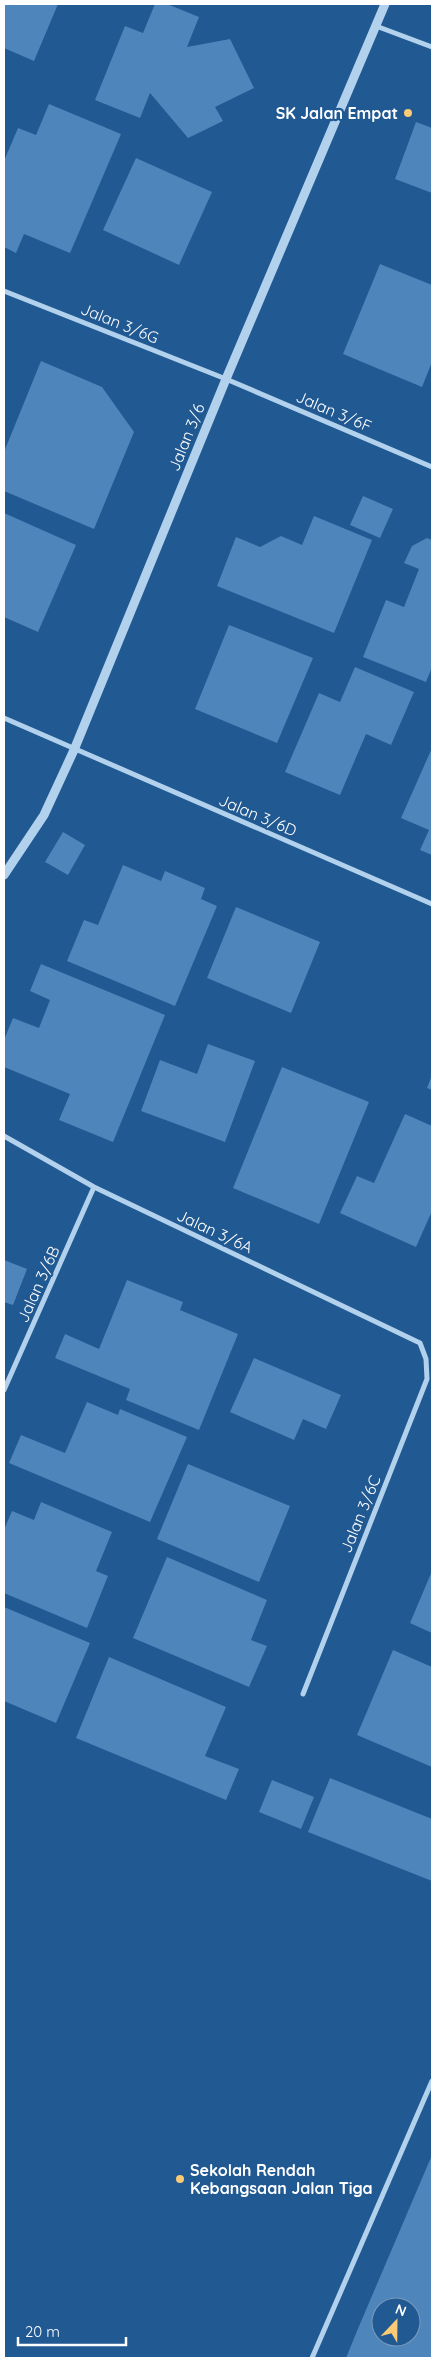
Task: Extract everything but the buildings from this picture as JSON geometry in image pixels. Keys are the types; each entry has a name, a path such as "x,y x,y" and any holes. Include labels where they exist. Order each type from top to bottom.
{"street":[{"name":"Jalan 3/6","path":"4,874 44,815 74,750 226,378 385,4"},
{"path":"376,26 432,47"},
{"name":"Jalan 3/6G","path":"4,291 226,378"},
{"name":"Jalan 3/6F","path":"226,378 432,467"},
{"name":"Jalan 3/6D","path":"4,718 432,904"},
{"name":"Jalan 3/6A","path":"4,1136 94,1187 420,1342"},
{"name":"Jalan 3/6B","path":"4,1390 94,1187"},
{"name":"Jalan 3/6C","path":"303,1694 427,1379 426,1359 420,1342"},
{"path":"312,2358 432,2081"}],"place":[{"name":"SK Jalan Empat","path":"408,113"},
{"name":"Sekolah Rendah Kebangsaan Jalan Tiga","path":"180,2179"}]}
